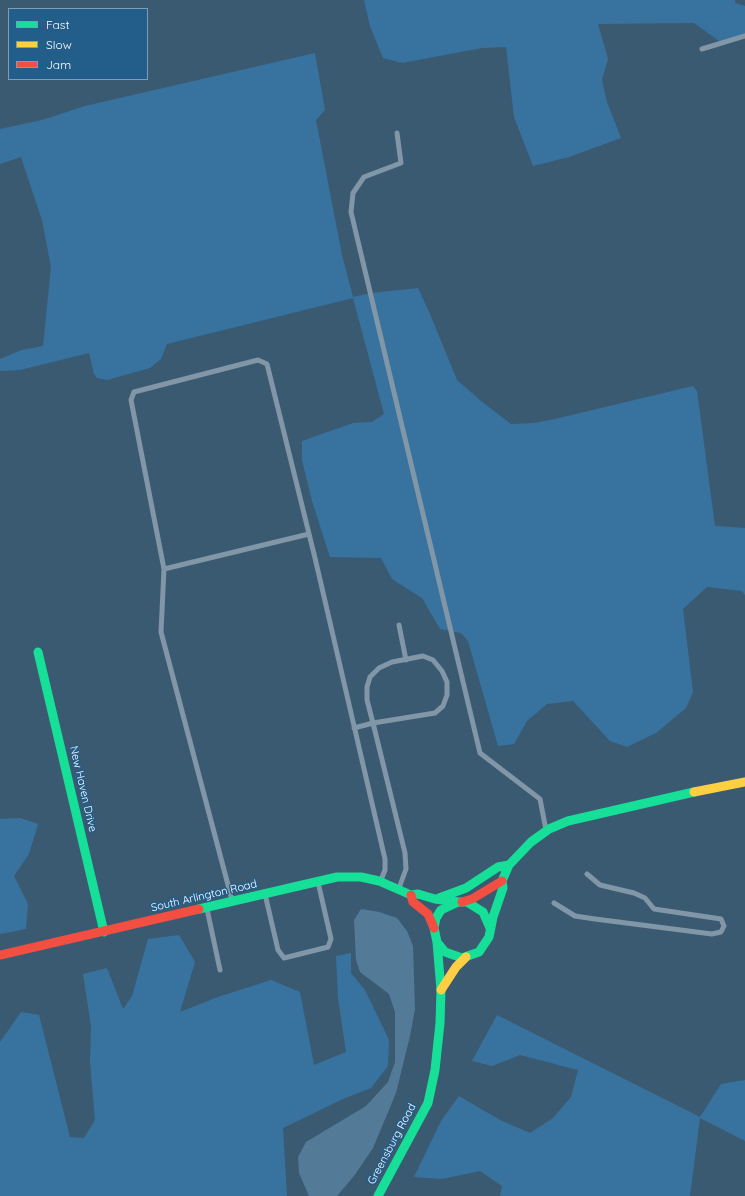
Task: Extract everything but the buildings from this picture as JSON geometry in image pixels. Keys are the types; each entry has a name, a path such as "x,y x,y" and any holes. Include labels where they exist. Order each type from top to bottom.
{"main road":[{"name":"New Haven Drive","path":"38,652 104,932"},
{"path":"441,990 456,967 466,957 479,952 485,945 489,937 490,928 503,888 502,881 509,865 531,842 546,831 568,821 730,784 745,782"},
{"path":"435,899 466,888 498,867 509,865"},
{"name":"South Arlington Road","path":"0,955 337,877 361,877 381,881 412,896 418,894 435,899 460,902"},
{"path":"466,957 453,956 445,952 437,942 434,928 436,918 441,910 449,904 472,899 502,881"},
{"name":"South Arlington Road","path":"412,896 413,902 428,914 432,920 434,928"},
{"path":"460,902 476,906 483,912 490,928"},
{"name":"Greensburg Road","path":"378,1196 428,1103 435,1070 441,990 437,942"}],"lane":[{"path":"702,49 745,36"},
{"path":"397,133 401,163 364,177 353,193 352,212 480,753 540,799 546,831"},
{"path":"232,902 161,632 164,569 131,400 134,392 258,360 267,364 309,534 385,859 385,870 381,881"},
{"path":"164,569 309,534"},
{"path":"399,625 406,660"},
{"path":"354,728 373,723 435,713 443,706 448,695 447,682 442,671 433,660 423,656 392,662 379,668 370,677 367,687 367,700 373,723 405,853 406,869 399,889"},
{"path":"554,903 576,916 596,919 670,927 712,934 721,932 724,926 721,919 654,908 645,898 634,893 600,885 587,874"},
{"path":"265,894 278,950 284,958 328,947 331,939 318,881"},
{"path":"207,908 220,970"}],"shaded area":[{"path":"364,0 735,0 735,3 745,6 745,36 722,43 694,23 598,24 608,59 602,80 607,102 621,138 569,157 533,166 514,117 506,47 482,48 402,63 383,58 370,26"},
{"path":"315,53 325,110 316,120 342,255 353,297 372,293 418,288 457,380 511,424 534,423 555,419 693,386 697,391 715,526 745,528 745,595 742,591 707,587 683,609 693,692 686,708 656,733 627,747 610,741 573,701 547,704 527,721 514,744 498,746 468,641 461,633 440,629 422,598 392,579 381,558 330,557 312,501 302,460 302,441 353,423 372,422 384,414 353,298 167,344 161,359 150,368 107,380 97,378 94,374 89,353 20,370 0,371 0,359 22,350 43,346 51,267 42,220 21,157 0,164 0,129 42,120 85,106"},
{"path":"20,818 38,824 29,854 14,876 28,904 26,929 0,934 0,819"},
{"path":"361,909 379,912 397,918 407,931 413,946 415,1009 396,1093 373,1148 354,1176 337,1196 309,1196 299,1173 298,1157 306,1142 366,1106 388,1082 395,1062 395,1012 389,994 360,972 356,960 354,920"},
{"path":"179,935 195,962 180,1012 218,997 271,980 300,992 314,1065 346,1052 338,998 336,956 351,953 351,973 365,990 389,1040 388,1066 371,1088 343,1099 283,1128 287,1196 0,1196 0,1042 21,1012 39,1015 70,1137 84,1138 95,1120 90,1062 91,1026 83,974 107,968 123,1009 132,996 148,939"},
{"path":"497,1015 700,1117 721,1084 745,1080 745,1141 700,1118 690,1196 500,1196 502,1186 480,1171 442,1179 414,1177 441,1121 459,1096 500,1120 530,1133 553,1118 571,1097 578,1070 520,1055 492,1066 472,1061"}],"traffic: fast":[{"path":"38,652 104,932"},
{"path":"490,928 483,912 467,902 458,902 441,910 436,918 434,928 437,942 445,952 462,958 479,952 489,937 493,917 503,888 502,881 509,865 531,842 549,829 568,821 694,792"},
{"path":"439,898 466,888 498,867 509,865"},
{"path":"199,909 337,877 361,877 379,881 411,895 418,894 435,899 458,902"},
{"path":"378,1196 428,1103 435,1070 440,1023 441,990 437,942"}],"traffic: slow":[{"path":"694,792 745,782"},
{"path":"441,990 456,967 466,957"}],"traffic: jam":[{"path":"462,902 472,899 502,881"},
{"path":"411,895 413,902 428,914 434,928"},
{"path":"0,955 199,909"}]}
